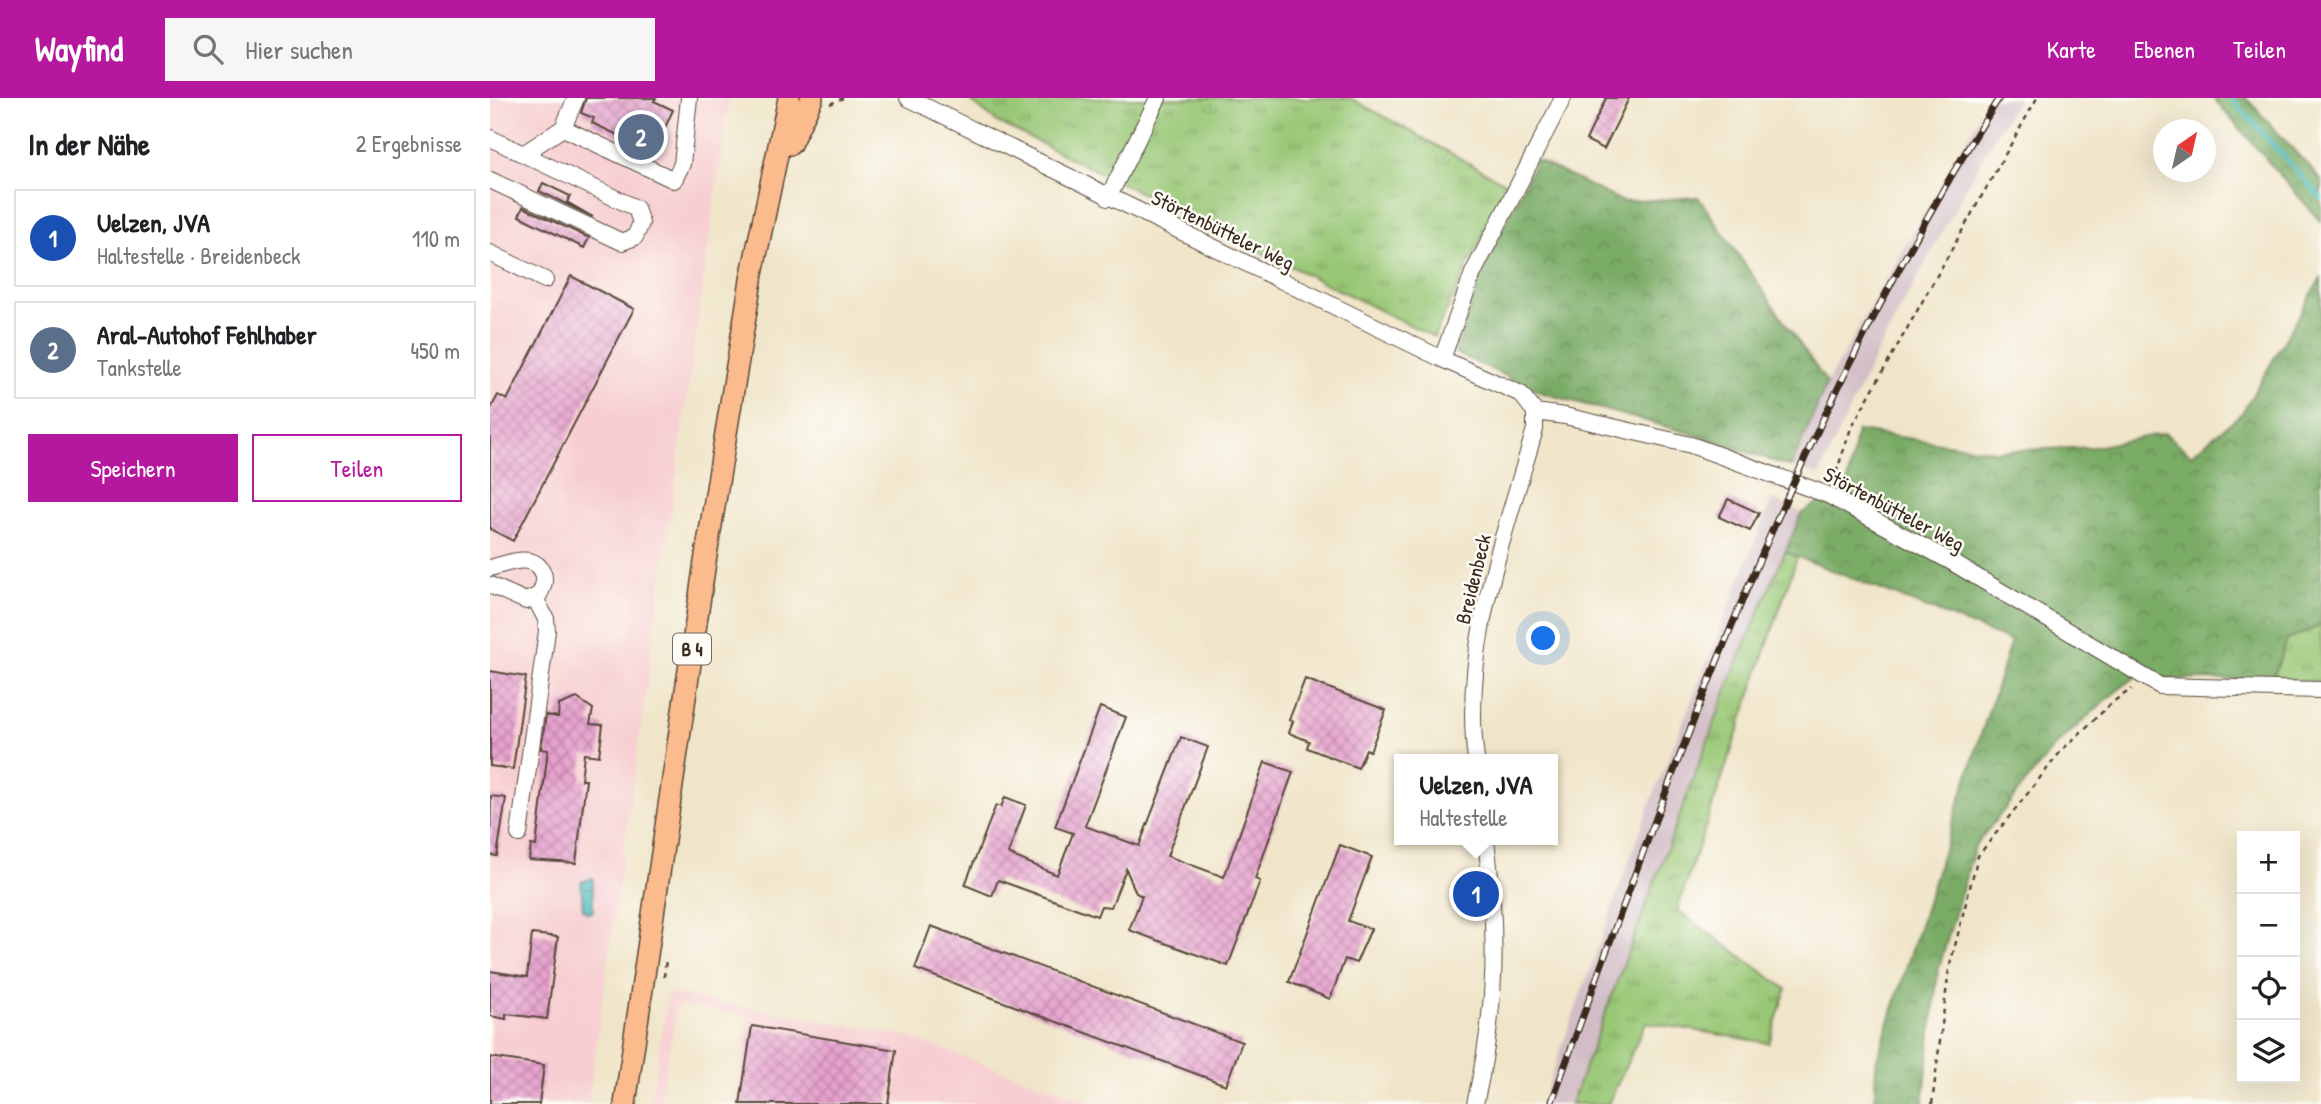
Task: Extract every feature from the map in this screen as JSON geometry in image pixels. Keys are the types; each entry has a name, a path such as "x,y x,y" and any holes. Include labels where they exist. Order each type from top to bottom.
{"main road":[{"name":"B 4","path":"625,1104 705,562 752,274 789,98"},
{"name":"B 4","path":"770,195 800,120 812,98"}],"street":[{"path":"523,154 563,128 576,98"},
{"path":"563,128 674,180 682,164 689,98"},
{"name":"Störtenbütteler Weg","path":"908,98 986,139 1441,359 1521,394 1535,412 1565,416 1691,445 1828,495 1950,561 2160,686 2321,690"},
{"name":"Störtenbütteler Weg","path":"930,98 986,139"},
{"path":"1108,198 1158,98"},
{"path":"1441,359 1473,273 1563,98"},
{"path":"490,138 636,208 641,223 635,237 622,242 490,180"},
{"path":"491,257 545,280"},
{"name":"Breidenbeck","path":"1475,754 1473,737 1477,653 1487,600 1535,429 1535,412"},
{"path":"490,568 521,560 537,565 544,582 535,598 522,601 490,585"},
{"path":"519,834 547,631 546,619 535,598"},
{"path":"1475,1104 1493,1013 1496,961 1493,896 1487,845"}],"path":[{"path":"1828,495 1851,428 2037,98"},
{"path":"1932,1104 1949,969 1978,856 2062,750 2114,701 2147,679"}],"shaded area":[{"path":"490,98 729,98 588,1104 490,1104"},
{"path":"1990,98 2019,98 1993,138 1869,368 1819,475 1791,467 1827,383"},
{"path":"1772,499 1802,513 1734,671 1571,1104 1541,1104 1650,804"},
{"path":"668,993 906,1036 1097,1104 888,1104 896,1050 753,1026 740,1104 736,1104 748,1017 677,1005 660,1104 650,1104"}],"green space":[{"path":"967,98 1350,98 1507,184 1434,337 997,122"},
{"path":"2213,98 2246,98 2321,180 2321,222"},
{"path":"1536,160 1623,202 1698,197 1827,383 1791,467 1693,434 1543,393 1455,353 1481,276"},
{"path":"2321,278 2321,625 2287,640 2272,680 2164,679 2147,668 2109,697 2055,746 1975,846 1938,971 1923,1104 1875,1104 1876,1062 2011,641 1785,552 1802,513 1847,485 1857,431 1995,451 2095,447 2165,433 2191,455 2242,413"},
{"path":"1785,552 1798,555 1677,910 1786,989 1769,1043 1646,1022 1608,1104 1571,1104 1734,671"},
{"path":"2321,625 2321,681 2272,680 2287,640"}],"water":[{"path":"593,878 593,911 588,913 583,909 581,882"}],"building":[{"path":"586,98 656,98 654,101 673,110 654,152 592,123 594,118 581,113"},
{"path":"1606,98 1629,98 1604,149 1586,140"},
{"path":"543,183 570,196 567,202 593,217 539,191"},
{"path":"523,207 589,238 584,248 519,216"},
{"path":"571,276 634,309 513,541 490,529 490,410 498,395 507,400"},
{"path":"1728,499 1759,513 1750,531 1719,517"},
{"path":"490,671 526,677 513,769 490,766"},
{"path":"1305,679 1386,710 1370,751 1366,749 1358,768 1307,748 1309,741 1289,733 1293,721 1289,720"},
{"path":"577,698 593,709 590,724 603,725 599,756 584,754 581,780 586,780 576,863 529,860 531,845 536,846 548,750 541,749 546,715 558,717 559,705"},
{"path":"1100,707 1126,717 1085,826 1139,846 1181,737 1208,747 1167,856 1224,877 1265,762 1293,772 1255,879 1260,881 1228,966 1129,930 1142,896 1136,893 1126,869 1111,907 1101,906 1097,916 998,880 992,896 965,885 996,805 1001,807 1005,797 1026,805 1008,854 1057,875 1073,833 1055,827"},
{"path":"491,796 506,798 497,856 490,855"},
{"path":"1340,845 1372,857 1348,921 1371,929 1356,963 1345,959 1330,999 1289,982"},
{"path":"931,926 1242,1042 1226,1085 915,969"},
{"path":"532,934 558,937 547,1019 506,1014 506,1019 490,1016 490,971 527,977"},
{"path":"752,1026 896,1050 888,1104 740,1104"},
{"path":"490,1057 544,1065 539,1104 490,1104"}],"waterway":[{"path":"2231,98 2321,198"}],"railway":[{"path":"1551,1104 1695,716 1803,462 1863,338 1928,217 1999,98"}],"place":[{"name":"Aral-Autohof Fehlhaber","path":"641,137"},
{"name":"Uelzen, JVA","path":"1476,894"}]}
